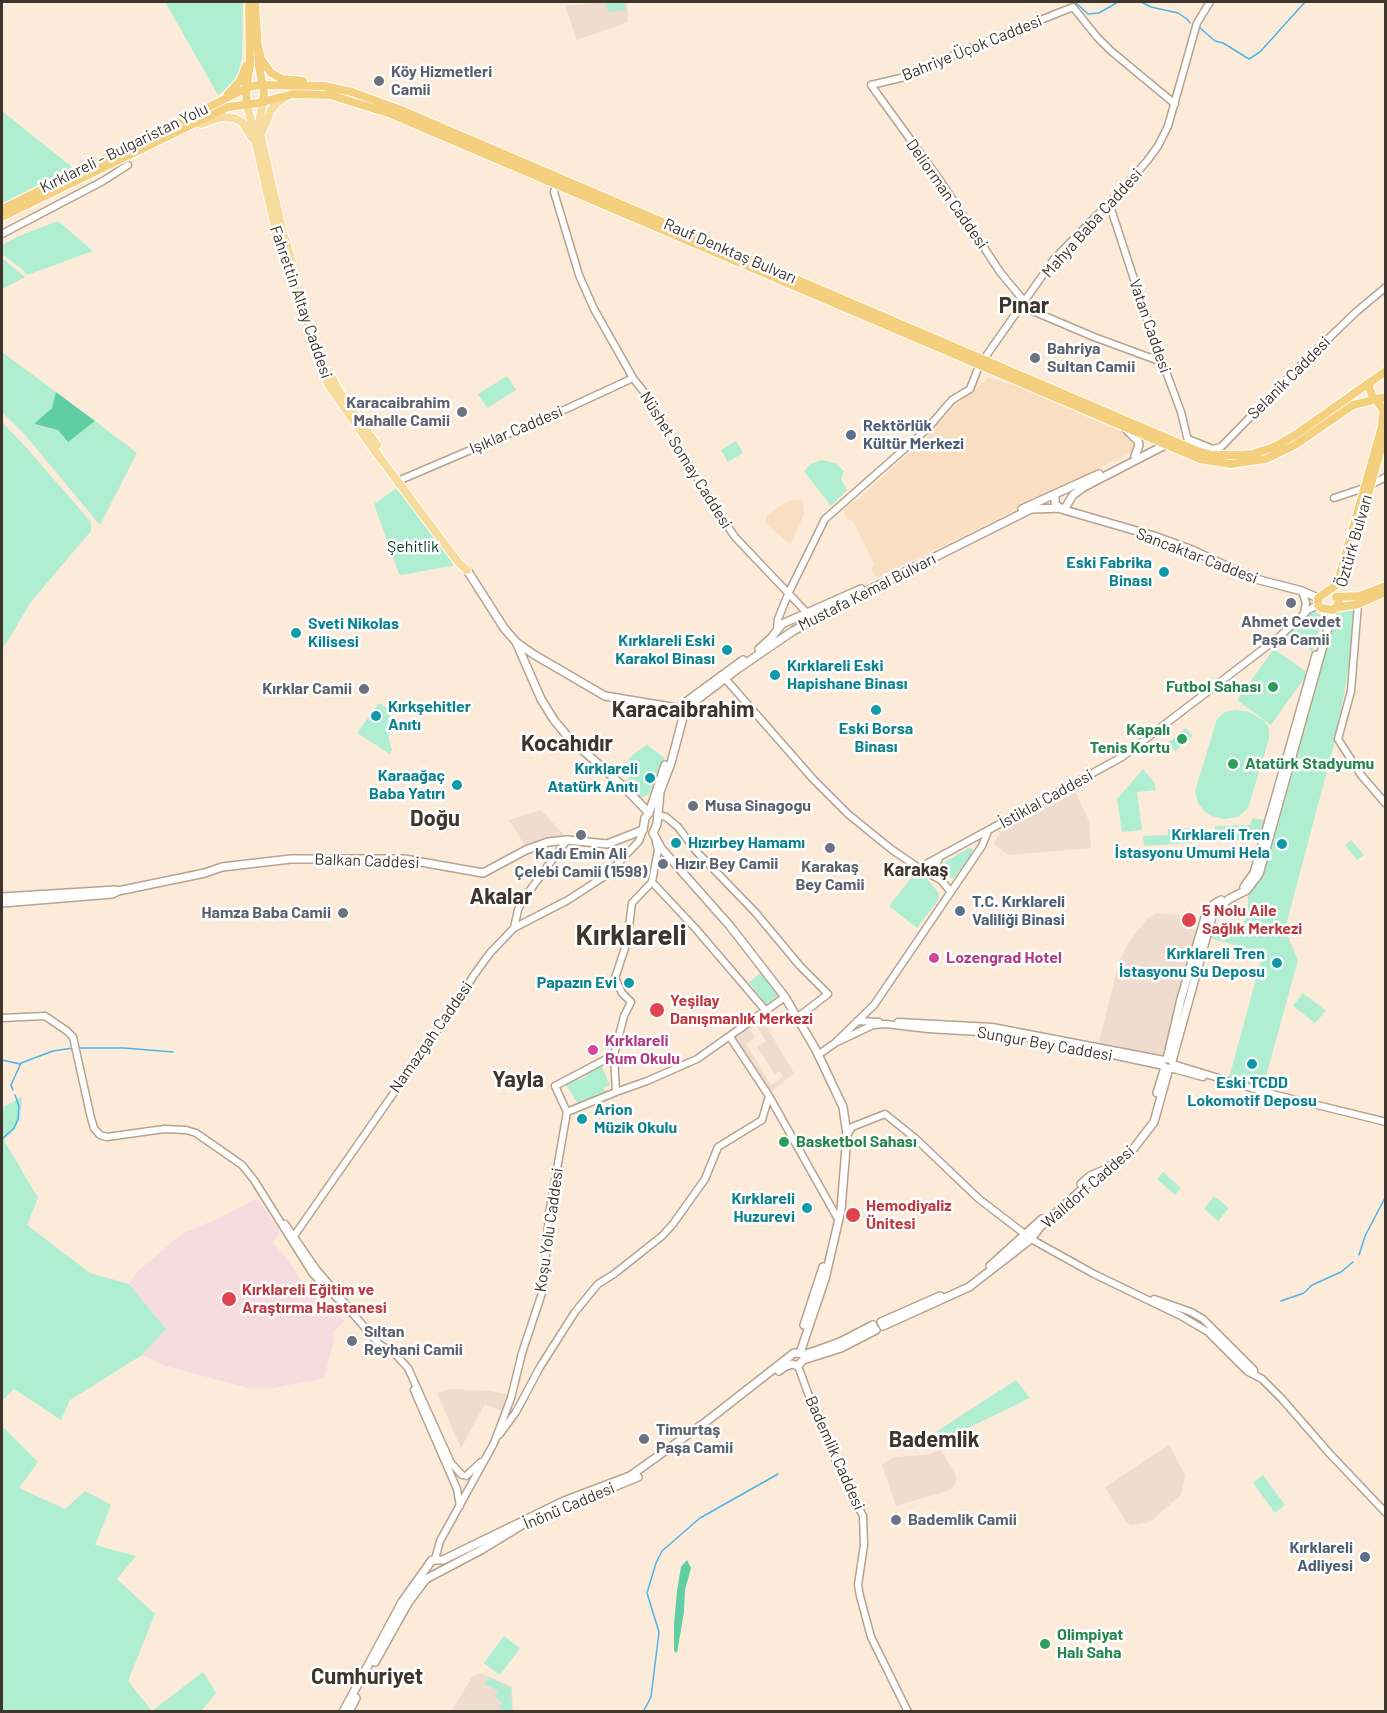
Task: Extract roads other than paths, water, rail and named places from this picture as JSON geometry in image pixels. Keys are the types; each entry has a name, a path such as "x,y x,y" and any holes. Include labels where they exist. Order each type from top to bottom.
{"highway":[{"path":"249,2 253,45 264,92 263,102"},
{"path":"247,104 246,88 253,45 255,2"},
{"path":"253,45 274,76 288,80 327,83 348,90"},
{"path":"221,101 243,75 253,45"},
{"name":"Kırklareli - Bulgaristan Yolu","path":"2,208 246,88 263,85"},
{"name":"Rauf Denktaş Bulvarı","path":"263,85 324,86 348,90 401,110 1125,428 1212,455 1252,454 1275,447 1385,371"},
{"name":"Rauf Denktaş Bulvarı","path":"263,102 307,93 330,95 373,107 1164,441"},
{"name":"Kırklareli - Bulgaristan Yolu","path":"2,217 228,107 263,102"},
{"name":"Öztürk Bulvarı","path":"1323,602 1339,601 1383,421 1383,409 1370,392 1370,382"},
{"path":"1164,441 1211,462 1230,464 1256,461 1287,450 1353,405 1386,397"},
{"name":"Öztürk Bulvarı","path":"1323,602 1338,581 1386,433"},
{"path":"1340,596 1359,596 1386,586"},
{"path":"1323,602 1358,604 1386,592"},
{"name":"Öztürk Bulvarı","path":"1323,602 1340,596"}],"main road":[{"path":"260,150 265,123 274,106 290,95"},
{"name":"Fahrettin Altay Caddesi","path":"260,150 259,122 263,102"},
{"name":"Fahrettin Altay Caddesi","path":"247,104 260,150 276,232 326,377 342,406 400,480 458,562 467,570"},
{"path":"186,127 199,125 216,118 234,118 246,126 260,150"},
{"path":"1125,428 1138,441 1139,446 1135,456"},
{"path":"1083,515 1070,501 1064,493 1058,494 1055,504 1061,509 1065,508 1070,501 1073,495 1084,487 1164,441"},
{"name":"Mustafa Kemal Bulvarı","path":"683,709 756,651 788,621 842,598 1164,441"},
{"name":"Mustafa Kemal Bulvarı","path":"724,677 783,636 858,595 1031,509 1061,509 1083,515"},
{"name":"Sancaktar Caddesi","path":"1083,515 1154,536 1192,550 1252,578 1302,591 1323,602"},
{"path":"467,570 504,628 516,642 533,654 605,696 683,709 655,790 653,814"},
{"path":"1211,910 1247,890 1259,874 1323,602"},
{"path":"1211,910 1245,886 1254,873 1294,726 1326,622 1323,602"},
{"path":"788,621 793,631"},
{"path":"777,630 783,636"},
{"path":"516,642 541,699 554,720 568,737 653,814 657,824 653,833"},
{"path":"653,814 645,818 643,830 653,833"},
{"name":"Balkan Caddesi","path":"2,897 112,894 238,864 291,859 404,859 483,873 526,850 548,842 567,840 607,844 643,830"},
{"path":"653,833 662,848 730,926 785,997 798,1017 843,1107 847,1135 838,1219 825,1279 797,1359"},
{"name":"Balkan Caddesi","path":"2,903 31,898"},
{"name":"Walldorf Caddesi","path":"797,1359 878,1326 970,1282 1027,1238 1090,1176 1104,1170 1142,1134 1149,1121 1168,1064 1211,910"},
{"name":"İnönü Caddesi","path":"437,1560 446,1559 564,1501 630,1476 797,1359"},
{"name":"İnönü Caddesi","path":"349,1712 408,1603 426,1579 529,1521 630,1482 797,1359"},
{"path":"343,1712 402,1602 430,1562 437,1560 442,1565 439,1571 432,1571 429,1566"}],"street":[{"name":"Mahya Baba Caddesi","path":"789,592 825,519 919,436 952,400 970,389 983,364 1054,260 1109,203 1158,146 1175,104 1197,23 1210,2"},
{"name":"Bahriye Üçok Caddesi","path":"871,85 929,68 958,52 1073,7 1104,44 1175,104"},
{"name":"Deliorman Caddesi","path":"871,85 941,182 1023,304 1094,338 1162,362"},
{"path":"2,234 103,181 128,165"},
{"name":"Nüshet Somay Caddesi","path":"556,185 554,192 579,275 594,309 633,378 647,396 735,537 813,620"},
{"name":"Vatan Caddesi","path":"1109,203 1181,412 1190,449"},
{"name":"Selanik Caddesi","path":"1188,439 1213,449 1221,447 1302,364 1356,312 1386,287"},
{"name":"Işıklar Caddesi","path":"400,480 633,378"},
{"path":"1334,498 1386,477"},
{"path":"1302,591 1306,603 1304,613"},
{"path":"777,630 778,620 789,592"},
{"name":"İstiklal Caddesi","path":"919,868 1128,753 1250,660 1304,613 1323,602"},
{"path":"1358,604 1351,692 1339,736 1361,775 1383,801"},
{"path":"724,677 839,805 869,832 919,868 941,880"},
{"path":"653,814 666,817 678,827 696,851 755,912 800,966 828,994 798,1017"},
{"path":"514,928 568,900 614,869 639,841 643,830"},
{"path":"818,1055 835,1043 868,1011 982,846 988,831"},
{"path":"616,1092 614,1055 624,1016 631,1002 622,993 615,978 627,942 632,903 652,882 658,850 653,833"},
{"name":"Namazgah Caddesi","path":"294,1236 474,975 490,953 514,928 522,902 567,840"},
{"path":"939,858 935,868 941,880 951,891"},
{"path":"652,882 696,928 766,1011"},
{"path":"614,1055 555,1086 567,1113 698,1059 785,997"},
{"path":"868,1011 869,1022"},
{"path":"2,1018 45,1016 61,1026 74,1041 91,1118 94,1128 100,1135 107,1137 164,1129 186,1130 196,1133 245,1168 313,1274 379,1344 395,1354 403,1365 456,1487 460,1506"},
{"name":"Sungur Bey Caddesi","path":"857,1021 992,1027 1168,1064 1253,1091 1386,1122"},
{"name":"Sungur Bey Caddesi","path":"835,1043 873,1025 886,1024 997,1033 1168,1064"},
{"path":"851,1027 855,1034"},
{"path":"730,1037 769,1096 838,1219"},
{"path":"494,1443 516,1412 540,1367 575,1312 598,1284 662,1236 705,1179 718,1147 762,1120 769,1096"},
{"name":"Koşu Yolu Caddesi","path":"437,1560 438,1545 494,1443 511,1398 522,1353 543,1290 549,1214 567,1113"},
{"path":"847,1135 852,1127 885,1114 915,1138 979,1199 1027,1238 1208,1332 1247,1371 1254,1374 1282,1399 1345,1471 1386,1513"},
{"path":"270,1205 316,1269 356,1317"},
{"path":"1139,1295 1191,1312 1203,1319 1254,1370 1254,1374"},
{"name":"Bademlik Caddesi","path":"797,1359 821,1428 864,1516 864,1545 858,1585 860,1596 871,1637 908,1712"},
{"path":"403,1365 408,1368 451,1463 464,1476 470,1487 462,1491 456,1487"},
{"name":"Koşu Yolu Caddesi","path":"456,1487 458,1478 473,1471 489,1452"}],"waterway":[{"path":"1075,2 1088,14 1099,13 1118,2"},
{"path":"1141,2 1151,7 1178,13 1190,23"},
{"path":"1199,27 1215,41 1223,43 1249,59 1260,52 1305,2"},
{"path":"13,1090 11,1085 21,1063 53,1051 73,1048"},
{"path":"78,1048 124,1048 173,1052"},
{"path":"2,1060 20,1064"},
{"path":"2,1139 14,1128 18,1119 19,1106 15,1095"},
{"path":"1359,1255 1365,1236 1386,1196"},
{"path":"1281,1301 1304,1293 1312,1285 1341,1272 1353,1262"},
{"path":"643,1712 651,1697 659,1632 647,1593 662,1551 700,1518 778,1474"}],"place":[{"name":"Köy Hizmetleri Camii","path":"379,81"},
{"name":"Bahriya Sultan Camii","path":"1035,358"},
{"name":"Karacaibrahim Mahalle Camii","path":"462,412"},
{"name":"Rektörlük Kültür Merkezi","path":"851,435"},
{"name":"Eski Fabrika Binası","path":"1164,572"},
{"name":"Ahmet Cevdet Paşa Camii","path":"1291,603"},
{"name":"Sveti Nikolas Kilisesi","path":"296,633"},
{"name":"Kırklareli Eski Karakol Binası","path":"727,650"},
{"name":"Kırklareli Eski Hapishane Binası","path":"775,675"},
{"name":"Futbol Sahası","path":"1273,687"},
{"name":"Kırklar Camii","path":"364,689"},
{"name":"Eski Borsa Binası","path":"876,710"},
{"name":"Kırkşehitler Anıtı","path":"376,716"},
{"name":"Kapalı Tenis Kortu","path":"1182,739"},
{"name":"Atatürk Stadyumu","path":"1233,764"},
{"name":"Kırklareli Atatürk Anıtı","path":"650,778"},
{"name":"Karaağaç Baba Yatırı","path":"457,785"},
{"name":"Musa Sinagogu","path":"693,806"},
{"name":"Kadı Emin Ali Çelebi Camii (1598)","path":"581,835"},
{"name":"Hızırbey Hamamı","path":"676,843"},
{"name":"Kırklareli Tren İstasyonu Umumi Hela","path":"1282,844"},
{"name":"Karakaş Bey Camii","path":"830,848"},
{"name":"Hızır Bey Camii","path":"663,864"},
{"name":"T.C. Kırklareli Valiliği Binasi","path":"960,911"},
{"name":"Hamza Baba Camii","path":"343,913"},
{"name":"5 Nolu Aile Sağlık Merkezi","path":"1189,920"},
{"name":"Lozengrad Hotel","path":"934,958"},
{"name":"Kırklareli Tren İstasyonu Su Deposu","path":"1277,963"},
{"name":"Papazın Evi","path":"629,983"},
{"name":"Yeşilay Danışmanlık Merkezi","path":"657,1010"},
{"name":"Kırklareli Rum Okulu","path":"593,1050"},
{"name":"Eski TCDD Lokomotif Deposu","path":"1252,1064"},
{"name":"Arion Müzik Okulu","path":"582,1119"},
{"name":"Basketbol Sahası","path":"784,1142"},
{"name":"Kırklareli Huzurevi","path":"807,1208"},
{"name":"Hemodiyaliz Ünitesi","path":"853,1215"},
{"name":"Kırklareli Eğitim ve Araştırma Hastanesi","path":"229,1299"},
{"name":"Sıltan Reyhani Camii","path":"352,1341"},
{"name":"Timurtaş Paşa Camii","path":"644,1439"},
{"name":"Bademlik Camii","path":"896,1520"},
{"name":"Kırklareli Adliyesi","path":"1365,1557"},
{"name":"Olimpiyat Halı Saha","path":"1045,1644"}],"district":[{"name":"Pınar","path":"1024,306"},
{"name":"Karacaibrahim","path":"683,710"},
{"name":"Kocahıdır","path":"567,744"},
{"name":"Doğu","path":"435,819"},
{"name":"Karakaş","path":"916,870"},
{"name":"Akalar","path":"501,897"},
{"name":"Kırklareli","path":"631,936"},
{"name":"Yayla","path":"518,1080"},
{"name":"Bademlik","path":"934,1440"},
{"name":"Cumhuriyet","path":"367,1677"}],"park label":[{"name":"Şehitlik","path":"413,547"}]}
